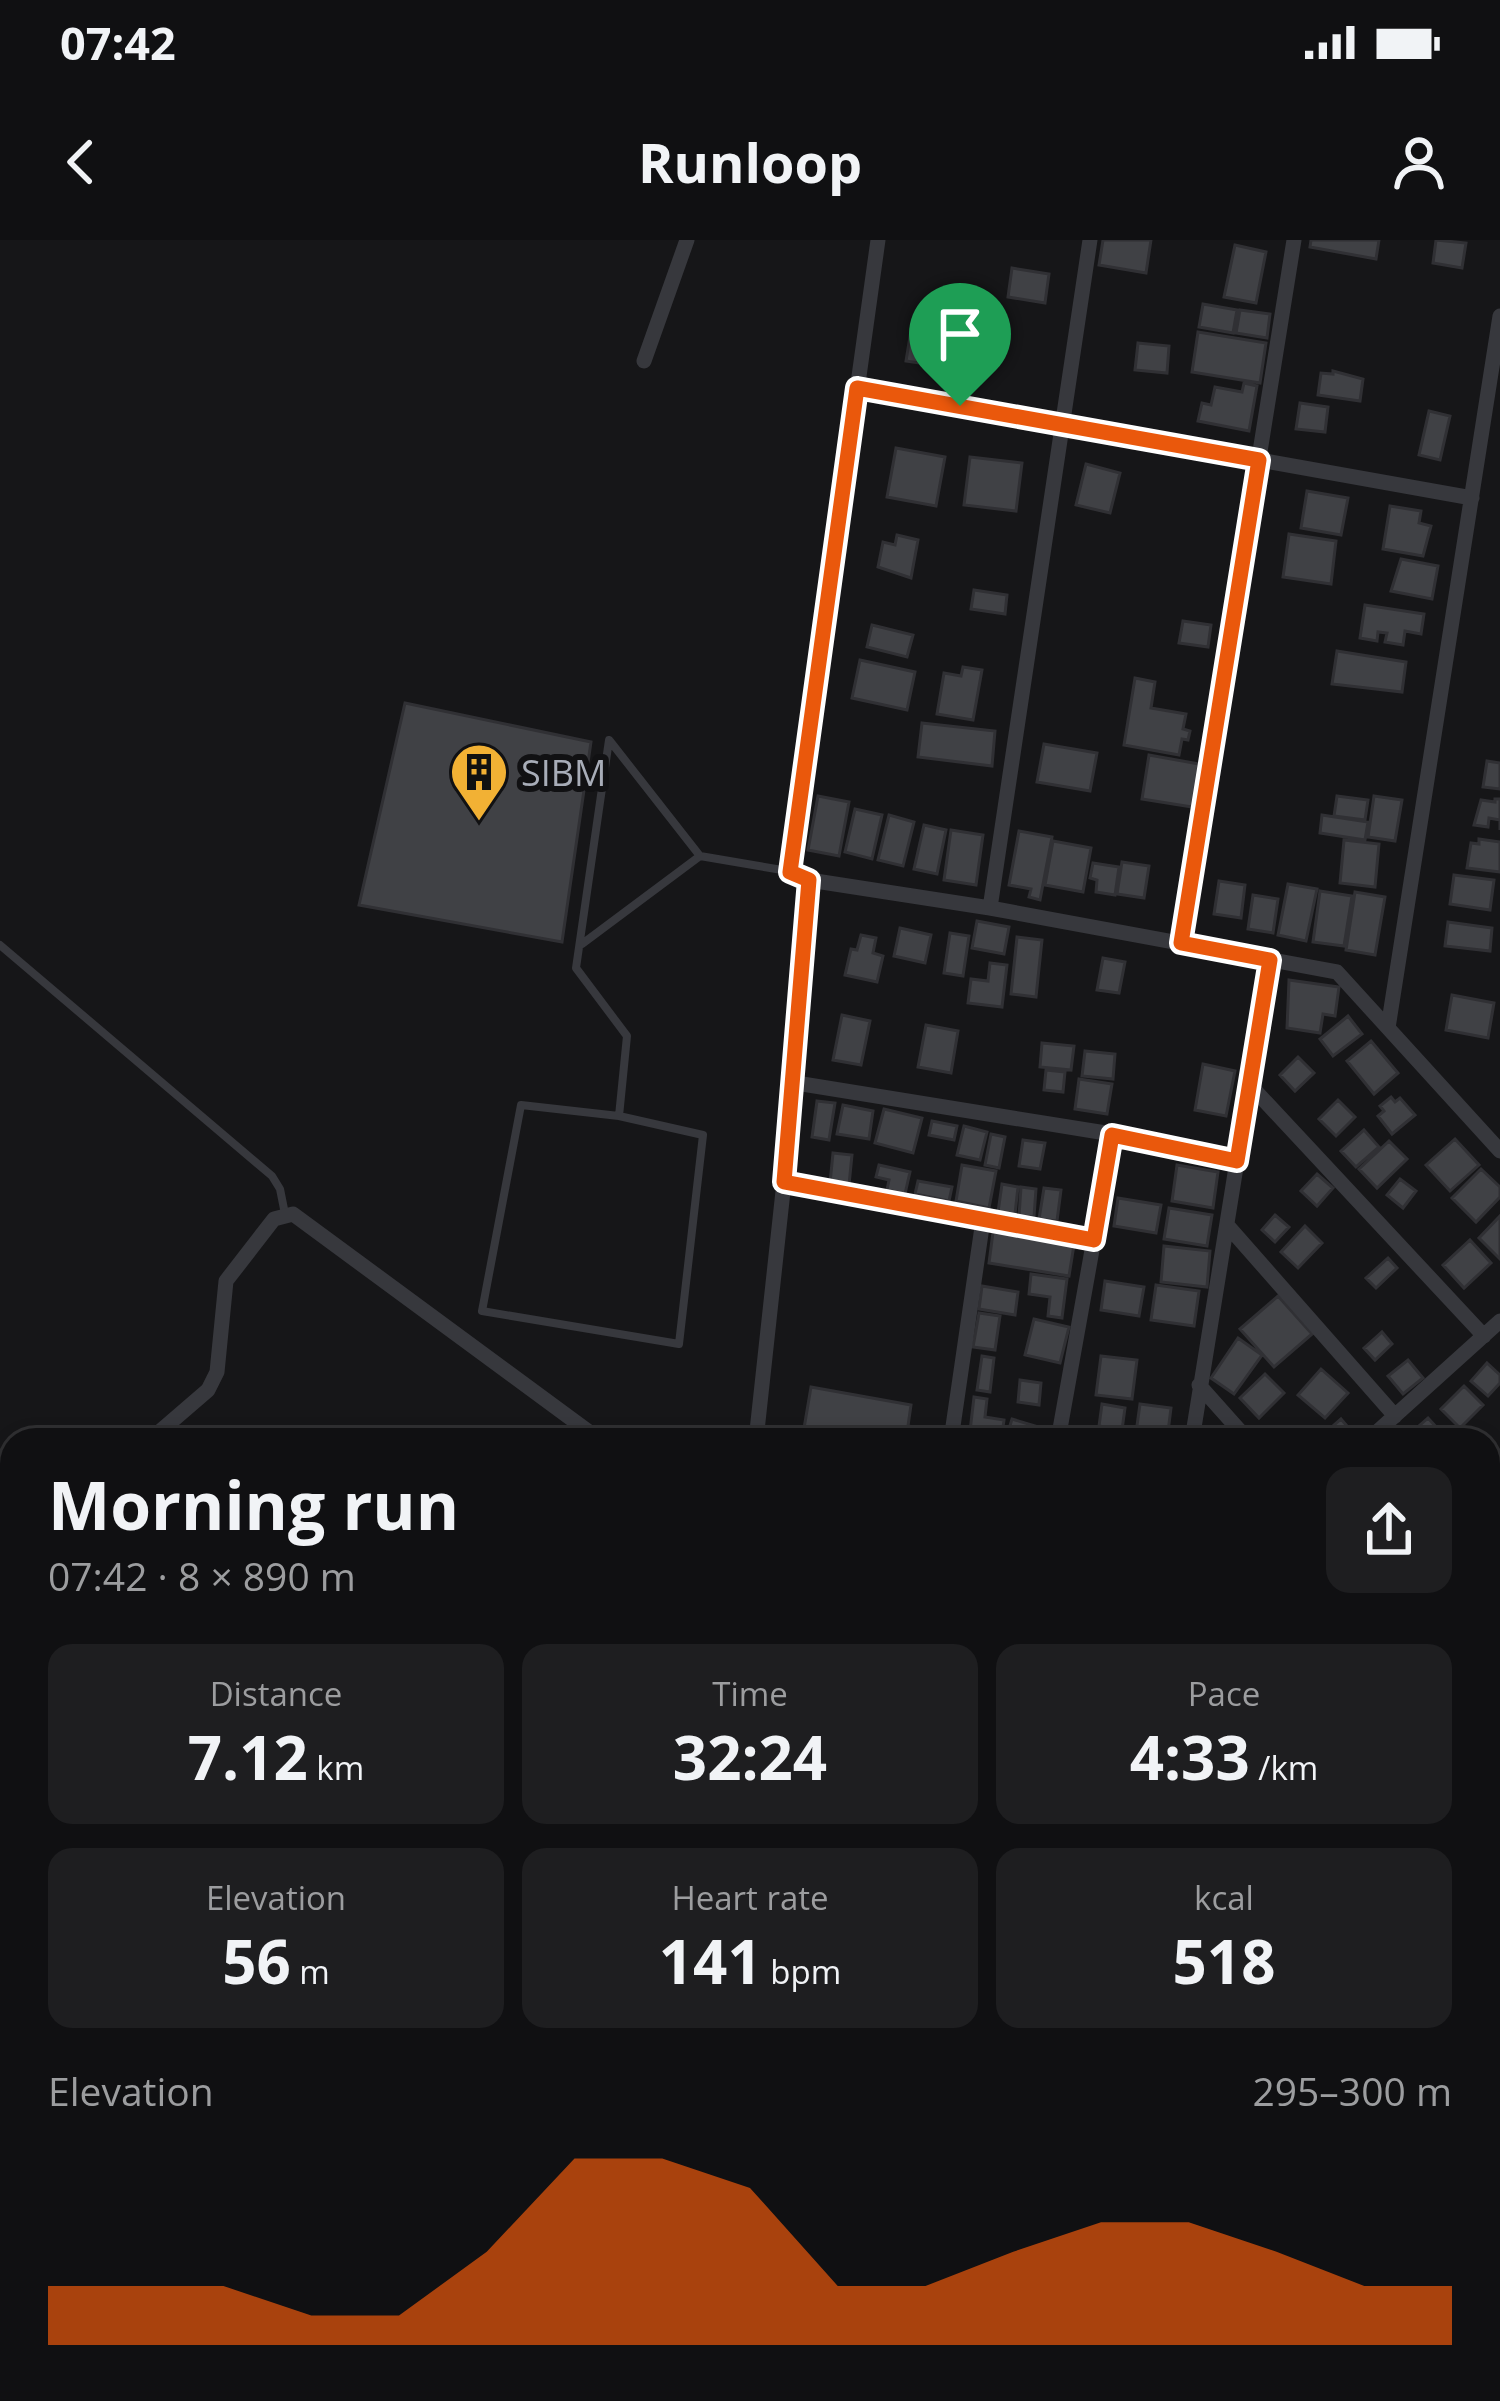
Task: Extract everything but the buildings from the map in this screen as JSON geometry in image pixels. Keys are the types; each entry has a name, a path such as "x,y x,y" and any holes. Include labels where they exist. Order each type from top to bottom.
{"street":[{"path":"644,361 687,240"},
{"path":"878,240 790,872 809,880 1337,972 1500,1151"},
{"path":"989,908 1090,240"},
{"path":"1181,943 1294,240"},
{"path":"1388,1028 1500,316"},
{"path":"857,388 1472,498"},
{"path":"757,1428 809,880"},
{"path":"1194,1428 1270,960"},
{"path":"790,1082 1112,1135 1237,1161"},
{"path":"1250,1084 1484,1336"},
{"path":"1060,1428 1112,1135"},
{"path":"784,1182 1094,1240"},
{"path":"164,1428 208,1390 217,1372 226,1281 274,1220 285,1214 293,1214 584,1428"},
{"path":"953,1428 983,1220"},
{"path":"1227,1225 1395,1416"},
{"path":"1381,1428 1500,1321"},
{"path":"1199,1385 1237,1428"}],"lane":[{"path":"619,1116 627,1036 576,968 609,740 700,856 790,872"},
{"path":"581,945 700,856"},
{"path":"0,945 272,1176 285,1214"},
{"path":"521,1106 619,1116 703,1135 679,1344 482,1311 521,1106"}],"place":[{"name":"SIBM","path":"479,823"}],"route":[{"path":"857,388 960,406 1259,460 1181,943 1270,960 1237,1161 1112,1135 1094,1240 784,1182 809,880 790,872 857,388"}]}
